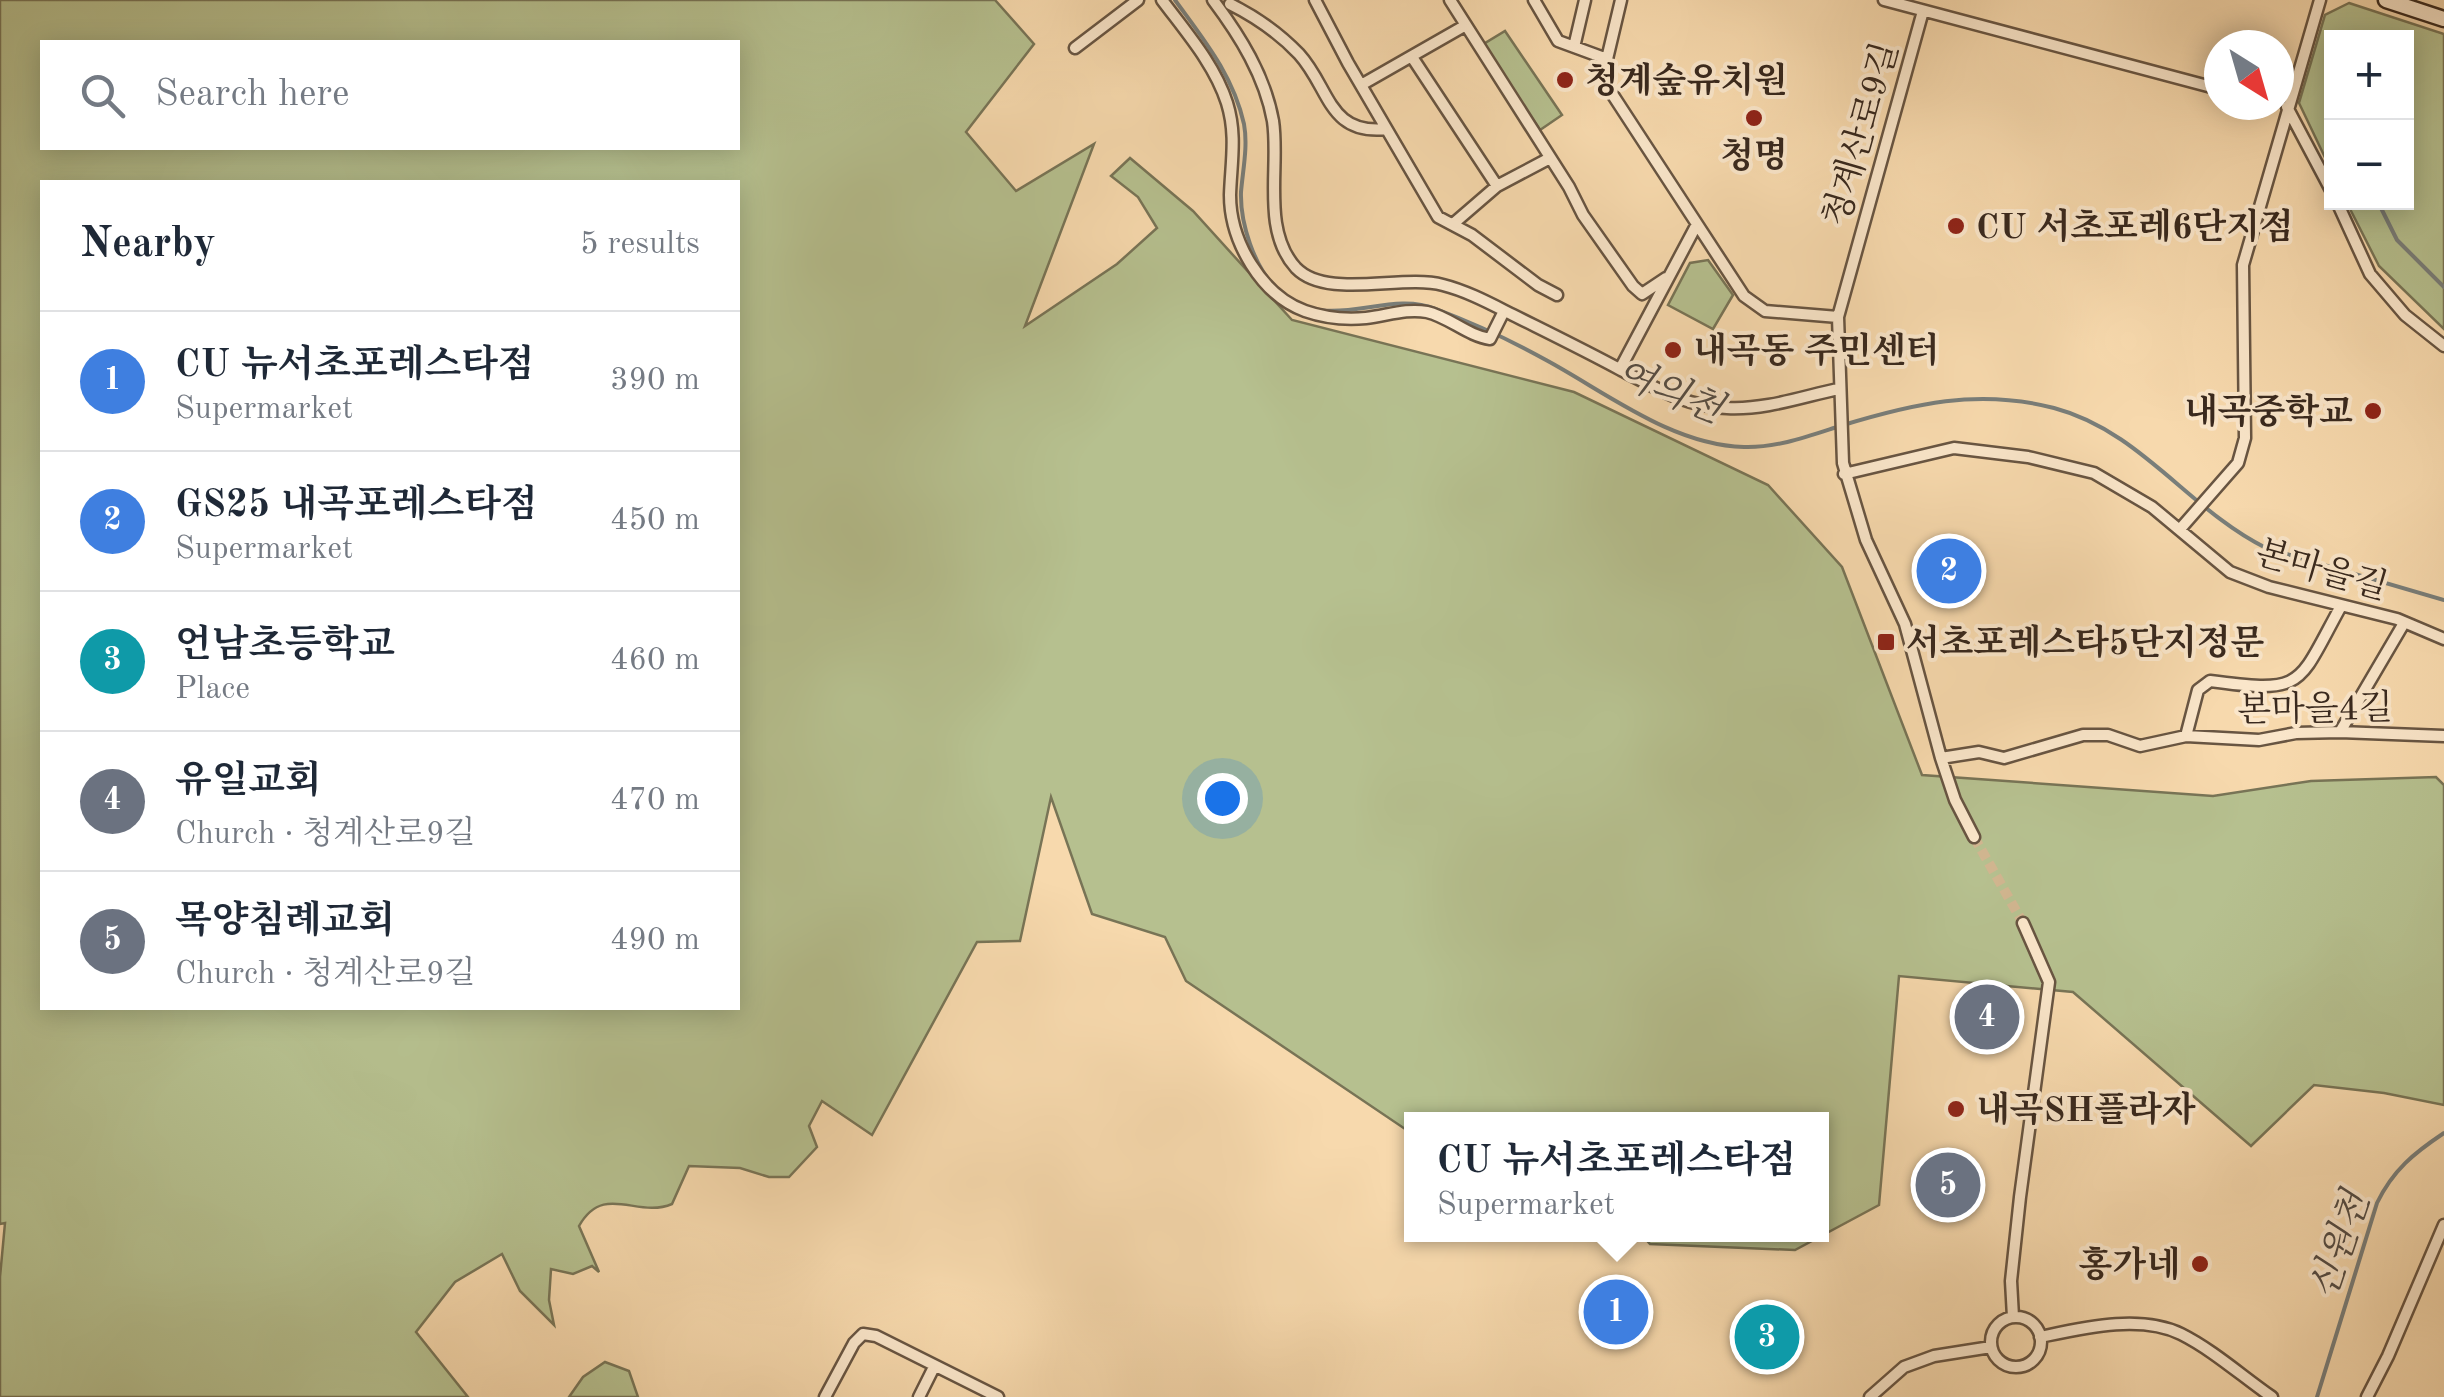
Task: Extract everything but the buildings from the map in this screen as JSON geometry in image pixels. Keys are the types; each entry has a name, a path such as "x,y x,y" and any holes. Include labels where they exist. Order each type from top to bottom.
{"main road":[{"path":"2386,0 2444,19"}],"street":[{"path":"1075,48 1138,0"},
{"path":"1162,0 1217,75 1235,135 1232,222 1246,255 1285,302 1325,316 1368,318 1401,311 1426,312 1490,340 1504,310"},
{"path":"1213,0 1254,16 1302,57 1338,116 1365,131 1386,129"},
{"path":"1315,0 1438,217 1472,234 1538,285 1558,295"},
{"path":"1450,0 1583,215 1633,286 1642,294 1667,278"},
{"path":"1534,0 1558,41 1607,59"},
{"path":"1574,47 1585,0"},
{"path":"1621,0 1605,83 1744,296 1765,311 1838,317"},
{"path":"1884,0 1923,11"},
{"path":"2294,74 2320,0"},
{"path":"1228,5 1263,85 1272,119 1279,236 1295,266 1309,278 1332,283 1443,285 1504,310 1668,396 1699,406 1752,408 1839,393"},
{"name":"청계산로9길","path":"1843,468 1838,317 1923,11 2204,85"},
{"path":"1362,86 1466,25"},
{"path":"1412,56 1497,186"},
{"path":"2185,523 2238,463 2245,438 2244,264 2280,120"},
{"path":"2291,120 2324,178"},
{"path":"1453,224 1497,186 1550,158"},
{"path":"2340,210 2370,274 2406,316 2444,346"},
{"path":"1620,369 1697,224"},
{"name":"본마을길","path":"1843,468 1954,448 2028,457 2094,473 2185,523 2196,546 2230,572 2269,587 2404,623 2444,639"},
{"path":"1843,468 1866,540 1905,624 1941,758 1955,800 1974,837"},
{"path":"1941,758 1978,752 2004,758 2083,735 2108,734 2140,746 2186,736 2198,690 2204,684 2210,681 2265,688 2290,683 2306,670 2341,606"},
{"name":"본마을길","path":"2340,732 2404,623"},
{"name":"본마을4길","path":"2186,736 2259,740 2296,733 2340,732 2444,736"},
{"path":"2013,1317 2011,1281 2020,1197 2049,982 2023,923"},
{"path":"2367,1397 2444,1224"},
{"path":"2013,1317 2033,1325 2040,1337 2038,1356 2017,1368 2001,1362 1991,1347 1997,1325 2013,1317"},
{"path":"2040,1337 2110,1325 2149,1326 2180,1333 2272,1397"},
{"path":"825,1397 854,1343 864,1334 876,1336 998,1397"},
{"path":"1870,1397 1904,1366 1934,1356 1991,1347"},
{"path":"919,1397 934,1367"}],"green space":[{"path":"0,0 995,0 1034,44 966,132 1016,191 1094,144 1025,326 1117,264 1157,228 1138,197 1111,176 1130,158 1193,211 1292,320 1574,392 1768,485 1842,567 1922,775 2213,796 2311,781 2436,777 2444,785 2444,1105 2314,1085 2251,1146 2073,992 1899,976 1879,1205 1829,1232 1829,1112 1404,1112 1404,1128 1186,981 1165,937 1092,914 1051,797 1020,941 977,942 872,1135 822,1101 809,1126 817,1147 789,1177 769,1177 740,1168 689,1166 672,1204 646,1208 599,1206 579,1226 599,1272 592,1266 573,1274 551,1269 549,1300 554,1325 520,1291 502,1254 455,1282 416,1332 468,1397 0,1397 0,1277 5,1223 0,1224"},
{"path":"2349,3 2444,34 2444,329 2379,266 2351,210 2414,210 2414,30 2324,30 2324,155 2299,103 2325,15"},
{"path":"1505,31 1562,115 1540,130 1482,45"},
{"path":"1708,260 1733,295 1713,329 1668,305 1690,263"},
{"path":"1648,1242 1810,1242 1795,1250"},
{"path":"605,1362 629,1371 638,1397 569,1397 583,1377"}],"waterway":[{"name":"여의천","path":"1175,0 1216,59 1239,106 1246,141 1241,204 1250,244 1269,280 1297,303 1336,311 1396,304 1436,309 1520,346 1641,415 1717,444 1756,447 1781,443 1893,411 1946,401 1999,399 2054,408 2113,434 2238,532 2266,548 2444,600"},
{"path":"2382,210 2397,240 2444,287"},
{"name":"신원천","path":"2317,1397 2377,1203 2405,1163 2444,1133"}],"tunnel":[{"path":"1974,837 2023,923"}],"place":[{"name":"청계숲유치원","path":"1565,80"},
{"name":"청명","path":"1754,118"},
{"name":"CU 서초포레6단지점","path":"1956,226"},
{"name":"내곡동 주민센터","path":"1673,350"},
{"name":"내곡중학교","path":"2373,411"},
{"name":"GS25 내곡포레스타점","path":"1949,571"},
{"name":"서초포레스타5단지정문","path":"1886,642"},
{"name":"유일교회","path":"1987,1017"},
{"name":"내곡SH플라자","path":"1956,1109"},
{"name":"목양침례교회","path":"1948,1185"},
{"name":"홍가네","path":"2200,1264"},
{"name":"CU 뉴서초포레스타점","path":"1616,1312"},
{"name":"언남초등학교","path":"1767,1337"}]}
